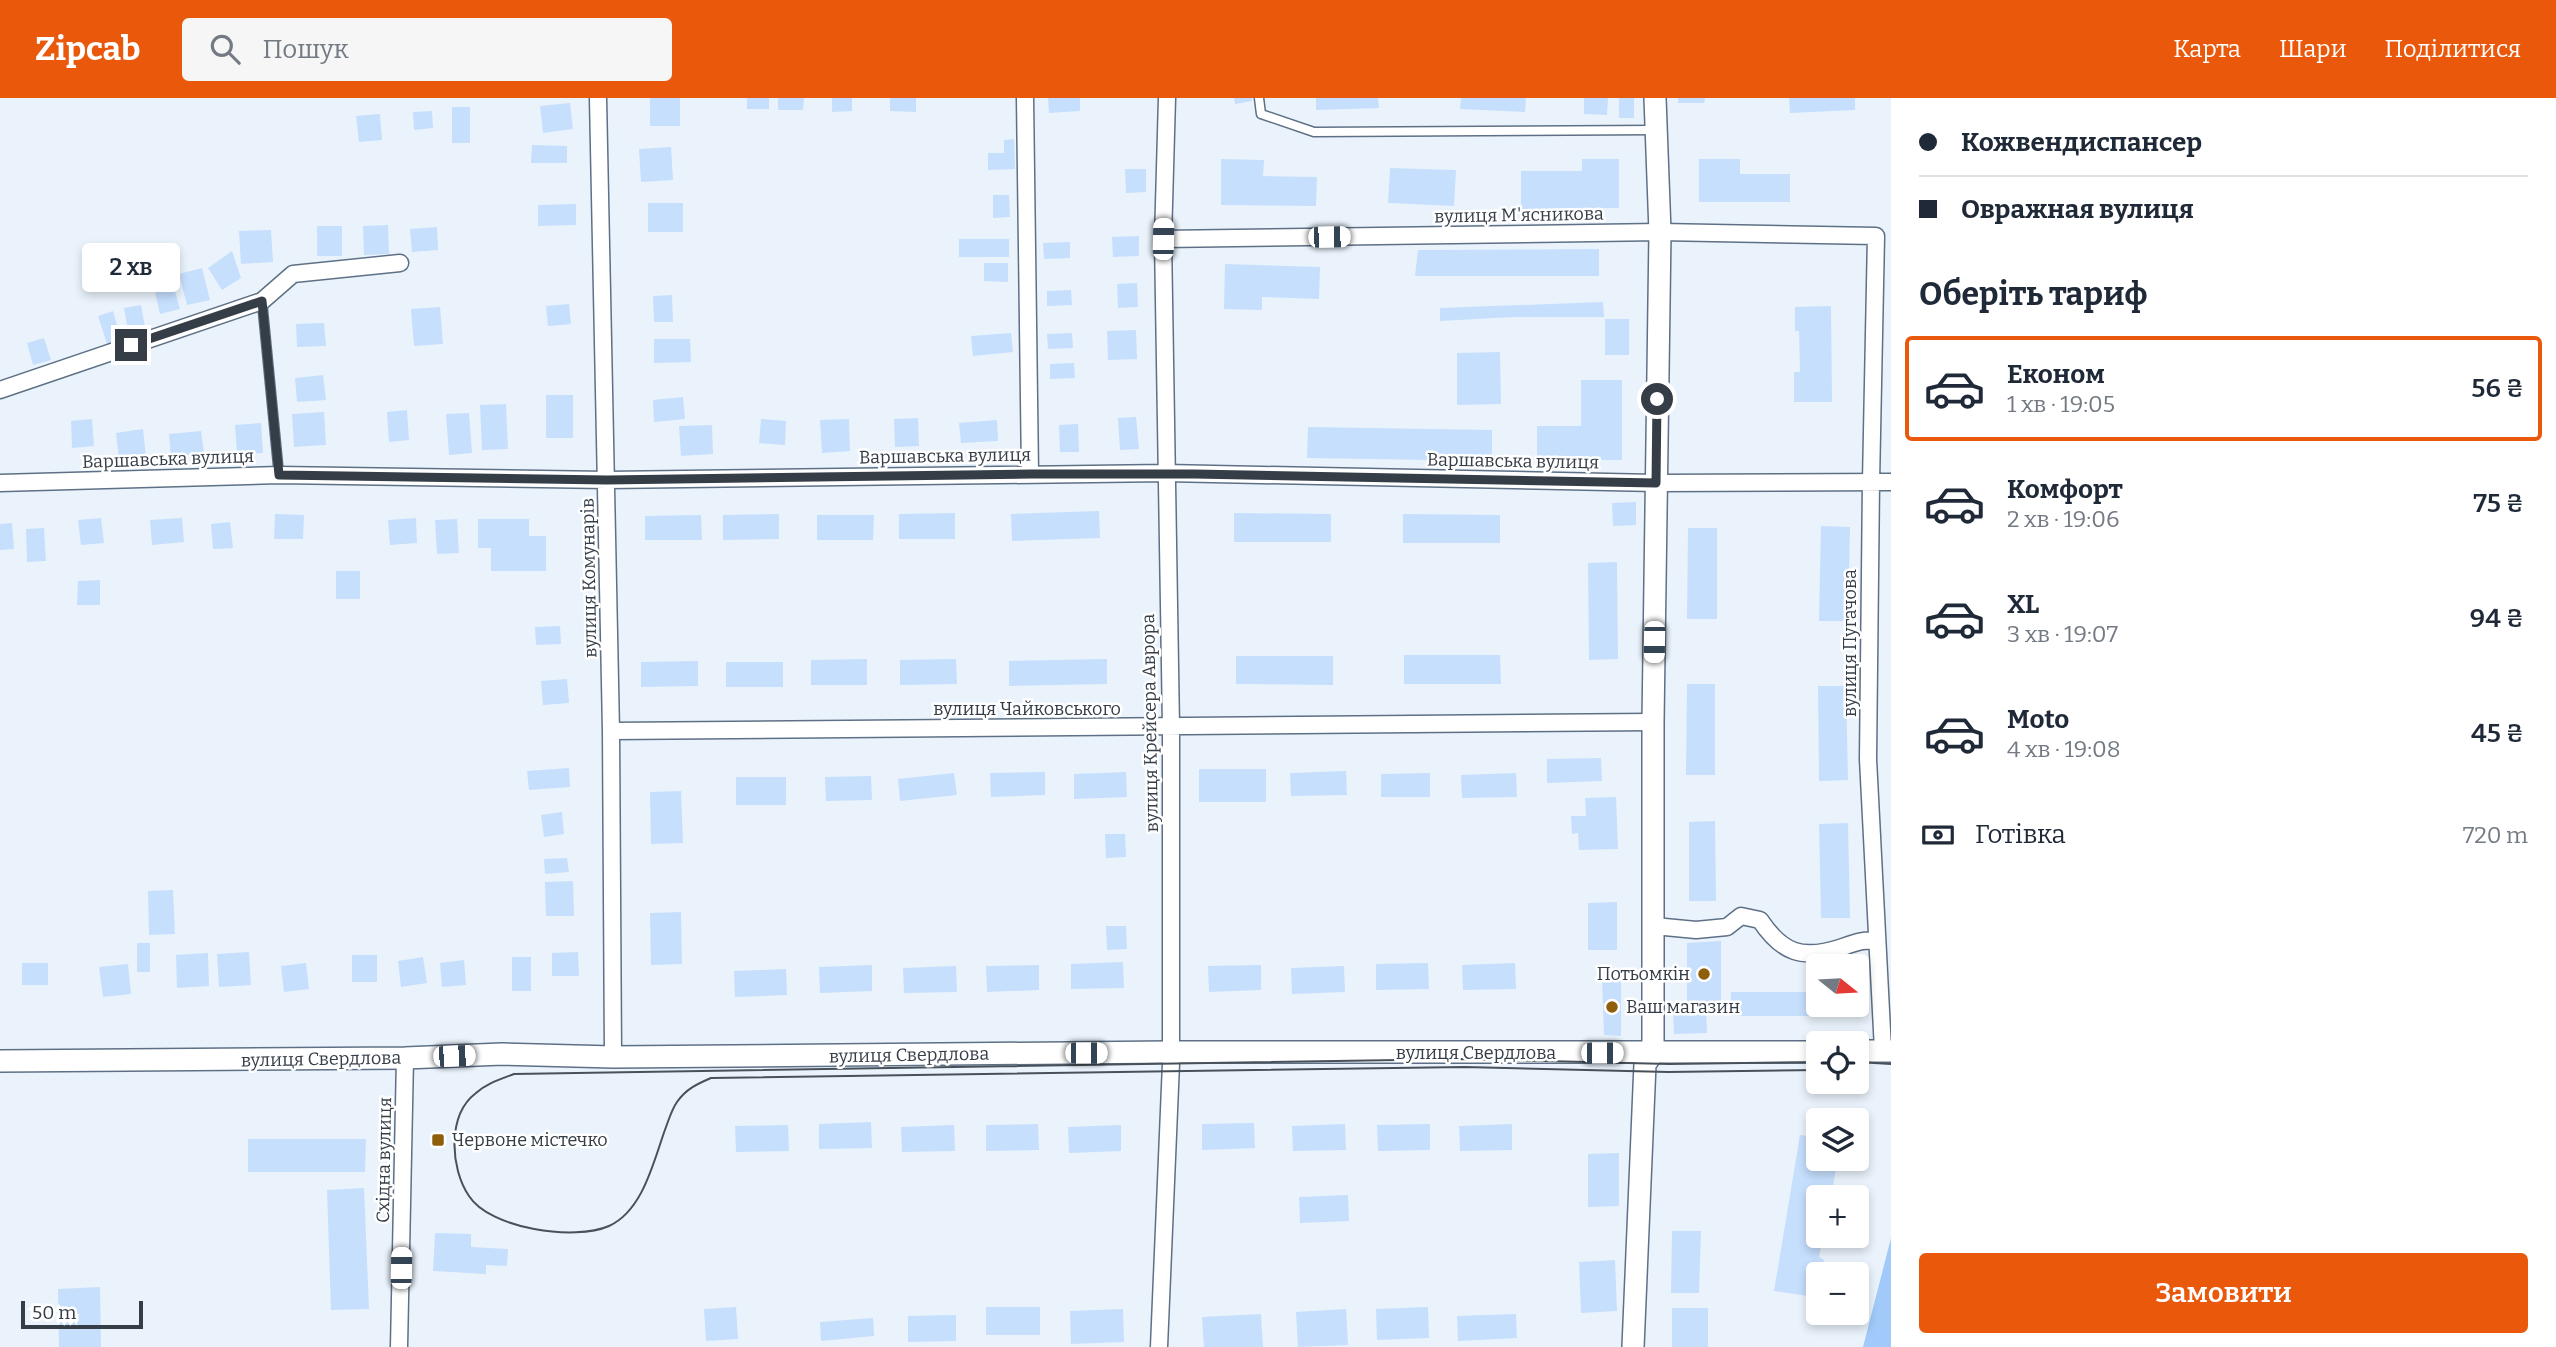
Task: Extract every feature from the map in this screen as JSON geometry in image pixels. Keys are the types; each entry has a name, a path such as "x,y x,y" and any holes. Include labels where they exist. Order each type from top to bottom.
{"street":[{"name":"вулиця Комунарів","path":"598,98 611,732 613,1058"},
{"path":"1025,98 1030,474"},
{"name":"вулиця Крейсера Аврора","path":"1159,1347 1171,1063 1171,727 1163,239 1167,98"},
{"path":"1633,1347 1645,1064 1653,1053 1653,722 1660,232 1655,98"},
{"name":"вулиця М'ясникова","path":"1163,239 1660,232 1876,236"},
{"name":"вулиця Пугачова","path":"1876,236 1868,759 1877,942 1887,1051"},
{"path":"0,390 262,301 293,274 400,262"},
{"name":"Варшавська вулиця","path":"0,483 279,475 607,480 1030,474 1656,483 1891,482"},
{"name":"вулиця Чайковського","path":"611,732 1653,722"},
{"path":"1654,926 1696,930 1727,927 1741,916 1760,920 1779,945 1814,955 1863,939 1877,942"},
{"path":"1869,1051 1887,1051"},
{"name":"вулиця Свердлова","path":"0,1060 502,1055 613,1058 1170,1052 1806,1052"},
{"name":"Східна вулиця","path":"399,1347 405,1058"}],"lane":[{"path":"1259,98 1261,114 1314,132 1656,130"},
{"path":"262,301 279,475"}],"shaded area":[{"path":"1891,1238 1891,1347 1863,1347"}],"building":[{"path":"650,98 680,98 680,126 650,126"},
{"path":"747,98 769,98 769,109 747,109"},
{"path":"778,98 804,98 803,110 778,110"},
{"path":"832,98 852,98 852,111 832,112"},
{"path":"890,98 916,98 916,112 890,111"},
{"path":"1048,98 1080,98 1080,111 1049,113"},
{"path":"1234,98 1252,98 1252,101 1235,104"},
{"path":"1316,98 1378,98 1379,108 1316,110"},
{"path":"1461,98 1526,98 1525,112 1460,109"},
{"path":"1584,98 1608,98 1607,115 1584,114"},
{"path":"1619,98 1634,98 1634,118 1619,118"},
{"path":"1678,98 1705,98 1704,103 1678,103"},
{"path":"1789,98 1855,98 1855,110 1790,113"},
{"path":"570,103 573,129 543,133 540,106"},
{"path":"452,107 470,107 470,143 452,143"},
{"path":"432,111 433,128 414,130 413,112"},
{"path":"380,114 382,140 359,142 356,116"},
{"path":"1014,139 1015,169 988,170 988,153 1004,153 1004,140"},
{"path":"532,145 567,146 567,163 531,163"},
{"path":"671,147 673,180 641,182 639,149"},
{"path":"1221,159 1264,160 1263,176 1317,177 1316,206 1221,205"},
{"path":"1582,159 1619,159 1619,208 1521,209 1521,171 1582,171"},
{"path":"1699,159 1740,159 1740,174 1790,174 1790,202 1699,202"},
{"path":"1390,168 1456,170 1454,206 1388,203"},
{"path":"1125,169 1146,169 1146,192 1126,193"},
{"path":"993,195 1009,195 1010,217 993,218"},
{"path":"648,203 683,203 683,232 648,232"},
{"path":"576,204 576,225 538,226 538,205"},
{"path":"388,225 389,254 364,255 363,226"},
{"path":"317,226 342,226 342,256 317,256"},
{"path":"437,227 438,250 412,252 410,229"},
{"path":"271,230 273,262 241,264 239,231"},
{"path":"1139,236 1139,256 1113,257 1112,237"},
{"path":"959,239 1009,239 1009,257 959,257"},
{"path":"1070,242 1070,258 1044,259 1043,243"},
{"path":"1599,249 1599,276 1415,276 1418,250"},
{"path":"232,251 241,278 222,290 208,268"},
{"path":"984,263 1008,263 1008,282 984,281"},
{"path":"1225,264 1320,267 1319,299 1262,297 1262,310 1224,309"},
{"path":"202,268 210,300 187,305 179,274"},
{"path":"1137,283 1138,307 1118,308 1117,284"},
{"path":"174,287 180,309 160,314 155,292"},
{"path":"1071,290 1072,305 1047,306 1047,291"},
{"path":"672,295 673,322 654,322 653,296"},
{"path":"1603,302 1604,317 1514,317 1440,321 1440,308"},
{"path":"569,304 571,324 548,326 546,306"},
{"path":"141,305 146,333 129,337 124,308"},
{"path":"1831,306 1832,402 1794,402 1794,372 1800,372 1799,331 1795,331 1795,307"},
{"path":"440,307 443,344 414,346 411,309"},
{"path":"113,311 121,340 107,344 98,316"},
{"path":"1605,319 1629,319 1629,355 1605,355"},
{"path":"324,323 326,346 297,347 296,324"},
{"path":"1136,330 1137,359 1108,360 1107,331"},
{"path":"1011,333 1013,352 973,356 971,336"},
{"path":"1072,333 1073,348 1048,349 1047,334"},
{"path":"44,338 51,360 33,365 27,343"},
{"path":"654,339 690,339 691,362 654,363"},
{"path":"1500,352 1501,404 1457,405 1457,353"},
{"path":"1074,363 1075,378 1050,379 1050,364"},
{"path":"323,375 326,400 297,402 295,378"},
{"path":"1581,380 1622,380 1622,460 1537,460 1537,426 1581,426"},
{"path":"546,395 573,395 573,438 546,438"},
{"path":"683,397 685,419 654,422 653,400"},
{"path":"506,404 508,449 482,450 480,405"},
{"path":"407,410 409,440 389,442 387,412"},
{"path":"324,412 326,445 294,447 292,414"},
{"path":"469,413 472,453 449,455 446,414"},
{"path":"1136,417 1139,449 1120,450 1118,418"},
{"path":"918,418 919,446 895,447 894,419"},
{"path":"92,419 94,446 72,448 71,421"},
{"path":"761,419 786,421 785,445 759,443"},
{"path":"849,419 850,451 822,453 820,420"},
{"path":"997,420 998,441 961,443 959,423"},
{"path":"261,423 263,453 237,454 235,425"},
{"path":"1078,424 1079,452 1060,452 1059,425"},
{"path":"712,425 713,454 681,456 679,426"},
{"path":"1308,427 1492,430 1492,461 1307,458"},
{"path":"143,429 146,457 119,460 116,433"},
{"path":"201,431 204,453 171,457 169,434"},
{"path":"1636,502 1636,525 1613,526 1612,503"},
{"path":"1099,511 1100,538 1012,541 1011,514"},
{"path":"955,513 955,539 899,539 899,514"},
{"path":"1234,513 1331,514 1331,542 1234,542"},
{"path":"275,514 304,515 303,539 274,539"},
{"path":"779,514 779,539 723,540 723,515"},
{"path":"1403,514 1500,515 1500,543 1403,543"},
{"path":"701,515 702,540 645,540 645,516"},
{"path":"817,515 874,515 873,540 817,540"},
{"path":"101,518 104,543 81,545 78,520"},
{"path":"182,518 184,542 152,545 150,520"},
{"path":"416,518 417,543 390,545 388,520"},
{"path":"457,519 459,553 437,554 435,520"},
{"path":"478,519 529,519 529,536 546,536 546,571 491,571 491,548 478,548"},
{"path":"230,522 233,548 213,549 211,524"},
{"path":"12,523 14,549 0,550 0,524"},
{"path":"1821,526 1850,527 1848,621 1819,621"},
{"path":"44,528 46,561 27,562 26,529"},
{"path":"1688,528 1717,528 1717,619 1687,619"},
{"path":"1617,562 1618,659 1589,660 1588,563"},
{"path":"336,571 360,571 360,599 336,599"},
{"path":"100,580 100,605 77,605 78,581"},
{"path":"560,626 561,644 536,645 535,627"},
{"path":"1404,655 1500,655 1501,684 1404,684"},
{"path":"1236,656 1333,656 1333,685 1236,684"},
{"path":"867,659 867,685 811,685 811,660"},
{"path":"956,659 957,684 900,685 900,660"},
{"path":"1107,659 1107,684 1009,686 1009,661"},
{"path":"698,661 698,686 641,687 641,662"},
{"path":"726,662 783,662 783,687 726,687"},
{"path":"567,679 569,703 543,705 541,681"},
{"path":"1687,684 1715,684 1715,775 1686,775"},
{"path":"1818,686 1846,686 1848,780 1819,781"},
{"path":"1601,758 1602,781 1547,783 1547,759"},
{"path":"569,768 570,787 529,790 527,771"},
{"path":"1199,769 1266,769 1266,802 1199,802"},
{"path":"1346,771 1347,795 1291,796 1290,773"},
{"path":"1045,772 1045,795 991,797 990,773"},
{"path":"1126,772 1127,797 1074,799 1074,774"},
{"path":"954,773 957,795 900,801 898,779"},
{"path":"1430,773 1430,797 1381,797 1381,774"},
{"path":"1516,773 1517,797 1462,798 1461,775"},
{"path":"871,776 872,800 826,801 825,777"},
{"path":"736,777 786,777 786,805 736,805"},
{"path":"681,791 683,843 651,844 650,792"},
{"path":"1616,797 1618,849 1579,850 1578,833 1572,834 1571,816 1586,816 1585,798"},
{"path":"562,812 564,834 544,837 541,815"},
{"path":"1715,821 1716,901 1689,901 1689,822"},
{"path":"1848,823 1850,918 1821,918 1819,824"},
{"path":"1105,834 1125,834 1126,857 1106,858"},
{"path":"567,858 569,872 545,874 544,859"},
{"path":"573,881 574,916 546,916 545,882"},
{"path":"173,890 175,934 149,935 148,891"},
{"path":"1617,902 1617,950 1588,950 1588,903"},
{"path":"681,912 682,964 651,965 650,913"},
{"path":"1106,926 1126,926 1127,949 1107,950"},
{"name":"Потьомкін","path":"1721,941 1721,1009 1706,1010 1707,1033 1674,1034 1673,1005 1687,1005 1687,943"},
{"path":"137,943 150,943 150,972 137,972"},
{"path":"249,952 251,985 219,987 217,954"},
{"path":"578,952 579,976 552,976 552,953"},
{"path":"208,953 209,986 177,988 176,955"},
{"path":"352,955 377,955 377,982 352,982"},
{"path":"423,957 427,983 401,987 398,961"},
{"path":"512,957 531,957 531,991 512,991"},
{"path":"464,960 466,985 442,987 440,963"},
{"path":"1123,962 1124,988 1071,989 1071,964"},
{"path":"22,963 48,963 48,985 22,985"},
{"path":"306,963 309,989 284,992 281,966"},
{"path":"1428,963 1429,989 1376,990 1376,964"},
{"path":"1515,963 1516,989 1463,990 1462,965"},
{"path":"128,964 131,994 103,997 99,967"},
{"path":"872,965 872,991 820,993 819,967"},
{"path":"1039,965 1039,990 987,992 986,966"},
{"path":"1261,965 1261,990 1209,992 1208,966"},
{"path":"956,966 957,992 904,993 903,968"},
{"path":"1344,966 1345,992 1292,994 1291,968"},
{"path":"786,969 787,995 735,997 734,971"},
{"name":"Ваш магазин","path":"1602,978 1621,978 1621,1036 1604,1035"},
{"path":"1731,992 1806,992 1806,1016 1731,1016"},
{"path":"871,1122 872,1148 819,1149 819,1124"},
{"path":"1254,1123 1255,1148 1202,1150 1202,1124"},
{"path":"1038,1124 1039,1150 986,1151 986,1125"},
{"path":"1345,1124 1346,1150 1293,1151 1292,1126"},
{"path":"1430,1124 1430,1150 1378,1151 1377,1125"},
{"path":"1512,1124 1512,1150 1460,1151 1459,1126"},
{"path":"788,1125 789,1151 736,1152 735,1126"},
{"path":"954,1125 955,1151 902,1152 901,1127"},
{"path":"1121,1125 1121,1151 1069,1153 1068,1127"},
{"path":"1800,1135 1806,1136 1806,1171 1836,1171 1833,1185 1806,1185 1806,1248 1821,1248 1819,1257 1824,1262 1806,1262 1806,1296 1774,1291"},
{"path":"248,1139 366,1139 365,1172 248,1172"},
{"path":"1619,1153 1619,1206 1588,1207 1588,1154"},
{"path":"364,1188 369,1309 331,1310 327,1190"},
{"path":"1348,1195 1349,1221 1300,1223 1299,1197"},
{"path":"1672,1231 1701,1231 1699,1293 1671,1293"},
{"path":"435,1233 471,1234 471,1247 508,1249 507,1266 486,1265 486,1274 433,1271"},
{"path":"1615,1260 1617,1311 1581,1313 1579,1262"},
{"path":"100,1287 101,1347 59,1347 58,1289"},
{"path":"736,1307 738,1339 706,1341 704,1309"},
{"path":"986,1307 1040,1307 1040,1335 986,1335"},
{"path":"1428,1307 1429,1338 1377,1340 1376,1309"},
{"path":"1672,1308 1708,1308 1708,1347 1672,1347"},
{"path":"1123,1309 1124,1342 1071,1344 1070,1311"},
{"path":"1346,1309 1348,1345 1298,1347 1296,1312"},
{"path":"1261,1314 1263,1347 1204,1347 1202,1317"},
{"path":"1516,1314 1517,1338 1458,1341 1457,1316"},
{"path":"956,1315 956,1341 908,1342 908,1316"},
{"path":"873,1318 874,1336 821,1341 820,1322"}],"tram line":[{"path":"1806,1062 1669,1064 1465,1059 514,1074 485,1087 467,1103 460,1114 454,1142 455,1157 463,1184 469,1196 480,1207 495,1217 514,1224 555,1232 576,1232 609,1226 631,1208 652,1168 675,1105 688,1090 711,1078 1465,1067 1668,1072 1806,1070"},
{"path":"1869,1063 1891,1064"}],"place":[{"name":"Потьомкін","path":"1704,974"},
{"name":"Ваш магазин","path":"1612,1007"},
{"name":"Червоне містечко","path":"438,1140"}],"route":[{"path":"131,345 262,301 279,475 607,480 1195,474 1656,483 1657,399"}]}
